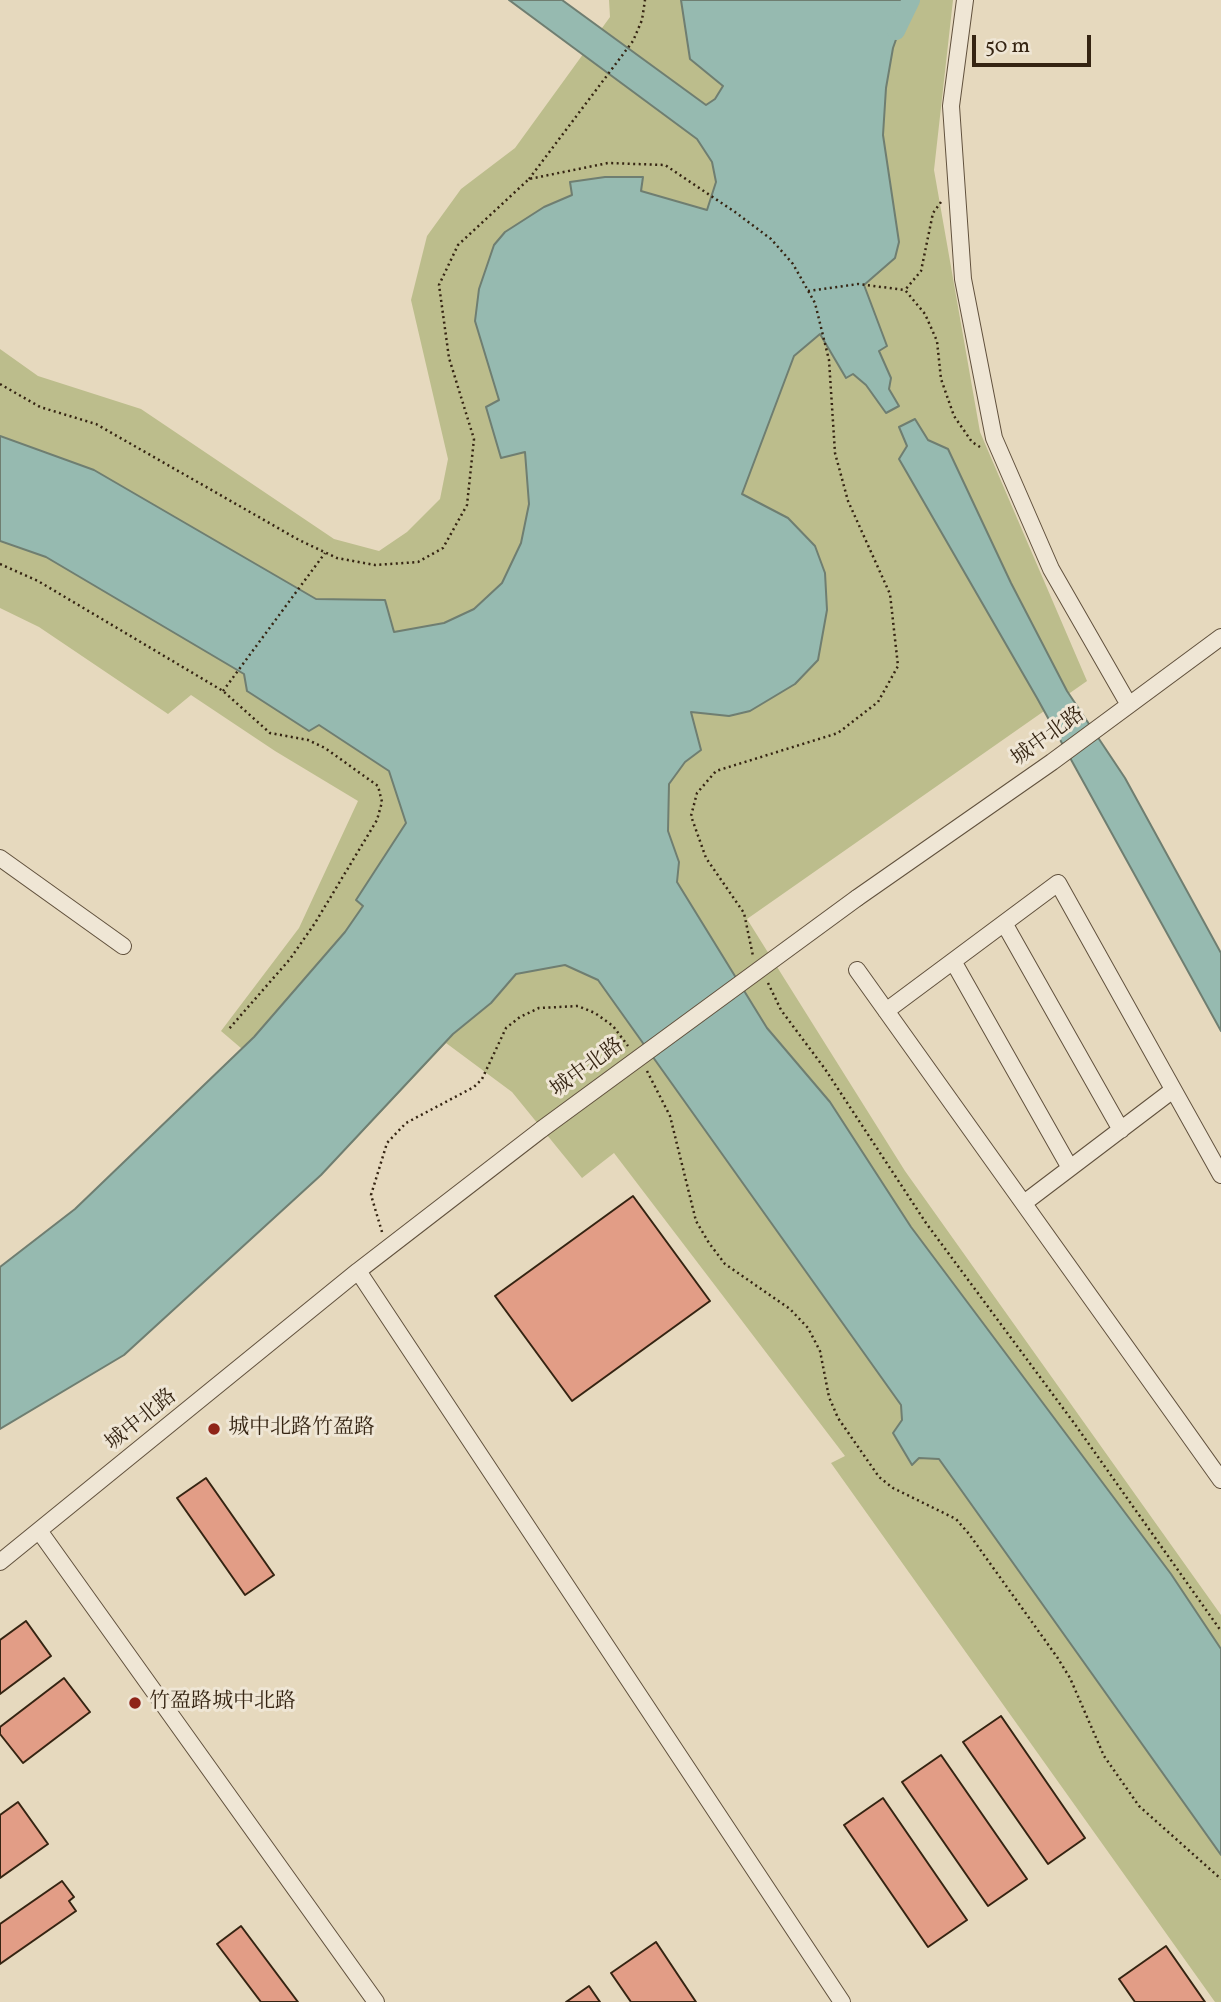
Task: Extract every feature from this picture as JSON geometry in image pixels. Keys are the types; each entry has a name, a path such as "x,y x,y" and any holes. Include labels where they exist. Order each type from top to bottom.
{"street":[{"path":"965,0 951,106 963,279 994,438 1051,569 1129,705"},
{"name":"城中北路","path":"0,1562 358,1270 542,1129 857,898 1116,716 1221,637"},
{"path":"0,858 123,946"},
{"path":"886,1011 1058,883 1221,1175"},
{"path":"1004,923 1121,1130"},
{"path":"953,961 1070,1168"},
{"path":"857,970 1221,1480"},
{"path":"1024,1203 1173,1090"},
{"path":"358,1270 842,2002"},
{"path":"40,1532 376,2002"}],"path":[{"path":"0,384 40,407 96,425 299,540 325,552 375,565 418,562 443,548 467,505 474,439 449,358 439,285 458,245 529,179 634,41 642,20 645,0"},
{"path":"529,179 608,163 665,165 771,239 793,264 815,303 829,360"},
{"path":"905,290 921,271 933,213 956,181"},
{"path":"808,291 858,284 905,290 925,314 937,341 942,379 954,416 972,442 983,450"},
{"path":"223,691 325,552"},
{"path":"0,564 38,581 223,691 270,733 308,740 364,774 378,786 382,802 377,820 309,932 290,959 228,1030"},
{"path":"388,1248 370,1195 387,1143 406,1123 474,1087 482,1079 506,1028 539,1008 578,1006 595,1013 613,1026 629,1048"},
{"path":"646,1070 670,1116 695,1221 709,1243 725,1264 790,1309 808,1328 820,1351 829,1397 838,1418 879,1477 893,1488 956,1519 969,1534 1057,1657 1070,1678 1104,1756 1139,1807 1221,1879"}],"green space":[{"path":"609,0 953,0 934,170 980,432 1087,681 747,919 905,1171 1221,1615 1221,2002 1215,2002 831,1463 845,1456 614,1153 582,1178 512,1092 446,1043 352,1143 221,1031 299,928 358,801 275,751 191,695 168,714 39,627 0,608 0,349 38,376 141,409 334,539 379,551 407,532 440,499 448,459 411,300 427,236 461,189 515,148 610,17"}],"water":[{"path":"509,0 562,0 706,105 715,99 723,86 690,59 681,0 910,0 893,48 886,88 883,135 899,242 895,258 864,285 887,346 879,351 891,378 889,389 899,406 886,413 866,385 853,374 846,378 820,334 794,356 742,494 788,518 815,546 825,573 827,610 818,660 795,684 750,711 729,716 691,712 701,750 685,762 669,784 668,831 679,862 677,882 767,1028 830,1102 911,1227 1171,1574 1221,1649 1221,1855 939,1459 919,1458 912,1465 893,1433 902,1420 901,1405 598,980 565,965 516,974 491,1003 453,1034 321,1175 124,1355 0,1429 0,1267 75,1209 254,1037 345,932 363,906 356,900 406,823 389,771 319,725 309,731 247,691 244,674 46,557 0,541 0,436 94,470 316,599 385,600 394,632 444,623 474,609 502,583 521,543 529,504 525,452 501,458 486,407 499,400 475,321 479,289 494,245 505,232 544,207 572,195 570,182 605,177 643,177 641,191 707,210 716,182 712,162 697,139"},
{"path":"915,419 928,440 948,449 1011,583 1067,691 1125,778 1221,953 1221,1031 1037,698 899,459 907,446 899,427"}],"building":[{"path":"633,1196 710,1301 572,1401 495,1296"},
{"path":"206,1478 274,1575 245,1595 177,1498"},
{"path":"26,1621 51,1656 0,1694 0,1640"},
{"path":"64,1678 90,1712 23,1763 0,1734 0,1727"},
{"path":"1001,1716 1085,1838 1048,1864 963,1742"},
{"path":"941,1755 1027,1879 988,1906 902,1782"},
{"path":"883,1798 967,1920 928,1947 844,1825"},
{"path":"18,1802 48,1844 0,1878 0,1815"},
{"path":"62,1881 74,1897 69,1901 76,1911 0,1964 0,1924"},
{"path":"241,1926 298,2002 261,2002 217,1944"},
{"path":"656,1942 696,2002 631,2002 611,1973"},
{"path":"1166,1946 1205,2002 1135,2002 1119,1979"},
{"path":"589,1986 600,2002 566,2002"}],"waterway":[{"path":"896,31 911,0"}],"place":[{"name":"城中北路竹盈路","path":"214,1429"},
{"name":"竹盈路城中北路","path":"135,1703"}]}
